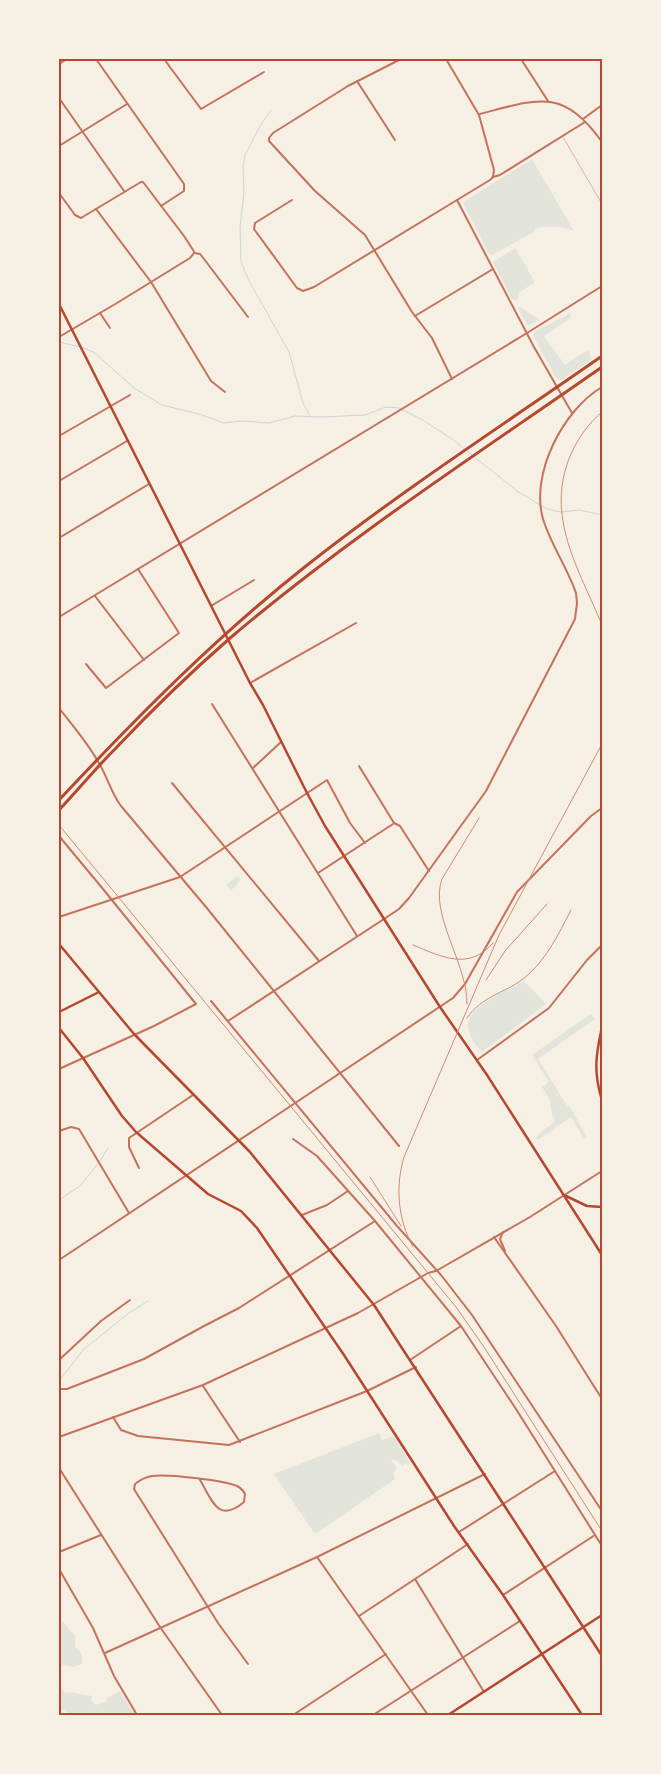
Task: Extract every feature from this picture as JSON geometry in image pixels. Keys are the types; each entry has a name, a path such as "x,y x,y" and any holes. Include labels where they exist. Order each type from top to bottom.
{"highway":[{"path":"59,800 96,759 168,686 225,633 305,567 354,529 602,356"},
{"path":"59,810 163,701 228,640 350,543 602,367"}],"main road":[{"path":"59,304 307,793 344,856 440,1007 477,1060 602,1256"},
{"path":"59,944 134,1034 238,1139 374,1304 602,1656"},
{"path":"59,1012 99,992"},
{"path":"602,1026 597,1049 596,1074 602,1100"},
{"path":"59,1028 83,1058 122,1116 136,1132 208,1194 235,1206 247,1216 326,1329 436,1498 582,1715"},
{"path":"564,1195 580,1204 602,1207"},
{"path":"448,1715 602,1615"}],"street":[{"path":"59,64 67,59"},
{"path":"96,59 185,186 184,191 161,206"},
{"path":"164,59 201,109 264,72"},
{"path":"401,59 357,81 273,133 269,138 270,144 309,186 361,231 375,250 415,316 432,338 452,379"},
{"path":"446,59 479,115 494,168 493,177"},
{"path":"521,59 548,101"},
{"path":"357,81 395,140"},
{"path":"59,98 124,191"},
{"path":"479,115 524,103 548,101 566,107 583,118 602,142"},
{"path":"59,146 128,104"},
{"path":"583,118 602,105"},
{"path":"292,200 255,223 254,228 299,290 306,290 586,122"},
{"path":"59,192 78,217 82,218 124,191 141,182 144,183 194,250 194,253"},
{"path":"457,200 527,333 572,413"},
{"path":"96,209 151,282 211,381 225,392"},
{"path":"59,337 190,258 194,253"},
{"path":"194,253 200,254 204,258 248,317"},
{"path":"415,316 493,269"},
{"path":"59,617 602,286"},
{"path":"100,313 110,328"},
{"path":"228,1021 384,919 405,903 486,791 575,619 578,603 576,593 541,510 541,481 546,464 560,433 572,413 602,387"},
{"path":"59,436 130,395"},
{"path":"59,481 127,440"},
{"path":"59,538 149,484"},
{"path":"86,664 106,688 178,633 138,569"},
{"path":"211,606 254,580"},
{"path":"95,596 144,660"},
{"path":"250,683 356,623"},
{"path":"212,704 357,936"},
{"path":"59,708 100,765 118,802 399,1146"},
{"path":"253,768 282,742"},
{"path":"359,766 394,823 400,826 429,871"},
{"path":"59,917 180,876 327,780 350,823 365,843"},
{"path":"172,783 319,961"},
{"path":"59,1260 238,1139 453,998 465,984 514,896 524,883 591,816 602,808"},
{"path":"318,873 394,823"},
{"path":"59,836 196,1004 59,1069"},
{"path":"477,1060 549,1008 586,960 602,945"},
{"path":"211,1000 466,1308 490,1341 602,1511"},
{"path":"139,1168 128,1143 129,1138 194,1094"},
{"path":"59,1131 75,1127 79,1129 129,1213"},
{"path":"293,1139 317,1156 375,1221 461,1326 602,1546"},
{"path":"59,1437 202,1385 326,1329 436,1270 602,1171"},
{"path":"302,1215 327,1205 348,1191"},
{"path":"59,1389 68,1389 150,1356 238,1308 375,1221"},
{"path":"504,1231 500,1239 507,1255"},
{"path":"493,1237 556,1326 602,1399"},
{"path":"59,1360 111,1312 130,1300"},
{"path":"410,1360 461,1326"},
{"path":"114,1417 121,1430 138,1436 191,1440 225,1446 240,1442 367,1391 416,1368"},
{"path":"202,1385 240,1442"},
{"path":"59,1468 160,1627 222,1715"},
{"path":"459,1532 555,1471"},
{"path":"105,1652 316,1557 484,1474"},
{"path":"200,1480 213,1502 222,1511 231,1510 244,1502 245,1494 239,1487 223,1482 200,1480 151,1476 138,1481 134,1489 218,1623 248,1664"},
{"path":"59,1552 101,1535"},
{"path":"503,1595 595,1535"},
{"path":"359,1616 468,1544"},
{"path":"316,1557 428,1715"},
{"path":"59,1569 93,1628 114,1676 138,1715"},
{"path":"414,1580 484,1692"},
{"path":"374,1715 520,1621"},
{"path":"293,1715 386,1654"}],"lane":[{"path":"563,137 602,204"}],"shaded area":[{"path":"532,159 574,231 554,227 534,229 534,232 492,255 489,254 464,205 465,201"},
{"path":"515,248 535,282 520,292 517,301 512,299 493,262"},
{"path":"520,307 539,320 528,326 518,309"},
{"path":"570,313 569,319 544,336 565,365 588,350 592,359 562,380 556,378 533,335 541,327"},
{"path":"237,876 241,879 231,891 226,885"},
{"path":"524,981 546,1004 482,1052 470,1034 468,1027 469,1019 481,1006"},
{"path":"591,1014 595,1019 538,1059 566,1104 572,1110 587,1138 584,1139 571,1117 538,1140 536,1138 538,1135 554,1122 555,1118 552,1114 549,1098 542,1087 549,1082 532,1055"},
{"path":"379,1433 382,1440 394,1436 410,1463 407,1465 405,1463 402,1466 398,1461 391,1459 397,1469 393,1473 395,1479 315,1534 274,1474"},
{"path":"59,1617 75,1636 75,1647 82,1656 82,1663 74,1667 59,1664"},
{"path":"59,1683 65,1693 70,1692 92,1696 91,1701 96,1705 106,1701 107,1698 120,1691 135,1715 71,1715 59,1707"}],"waterway":[{"path":"271,110 260,126 245,155 243,167 244,193 240,227 241,261 248,279 289,352 303,403 310,416"},
{"path":"59,342 84,348 95,353 134,388 162,405 199,414 224,423 242,421 269,423 295,416 365,415 386,407 399,408 421,419 452,439 517,491 547,509 560,512 580,510 602,515"},
{"path":"100,1161 108,1148"},
{"path":"59,1201 80,1186 97,1165"},
{"path":"59,1381 83,1350 129,1313 148,1301"}],"railway":[{"path":"602,412 584,431 571,454 564,477 561,499 563,521 568,542 602,625"},
{"path":"413,1247 404,1226 399,1203 401,1168 404,1157 499,935 602,744"},
{"path":"467,1004 462,973 444,924 439,893 442,879 479,818"},
{"path":"59,825 456,1307 484,1347 602,1531"},
{"path":"486,980 505,951 547,904"},
{"path":"467,1018 479,1005 523,979 531,972 551,947 571,910"},
{"path":"413,945 445,957 465,959 484,952 493,943"},
{"path":"370,1177 401,1226"}]}
